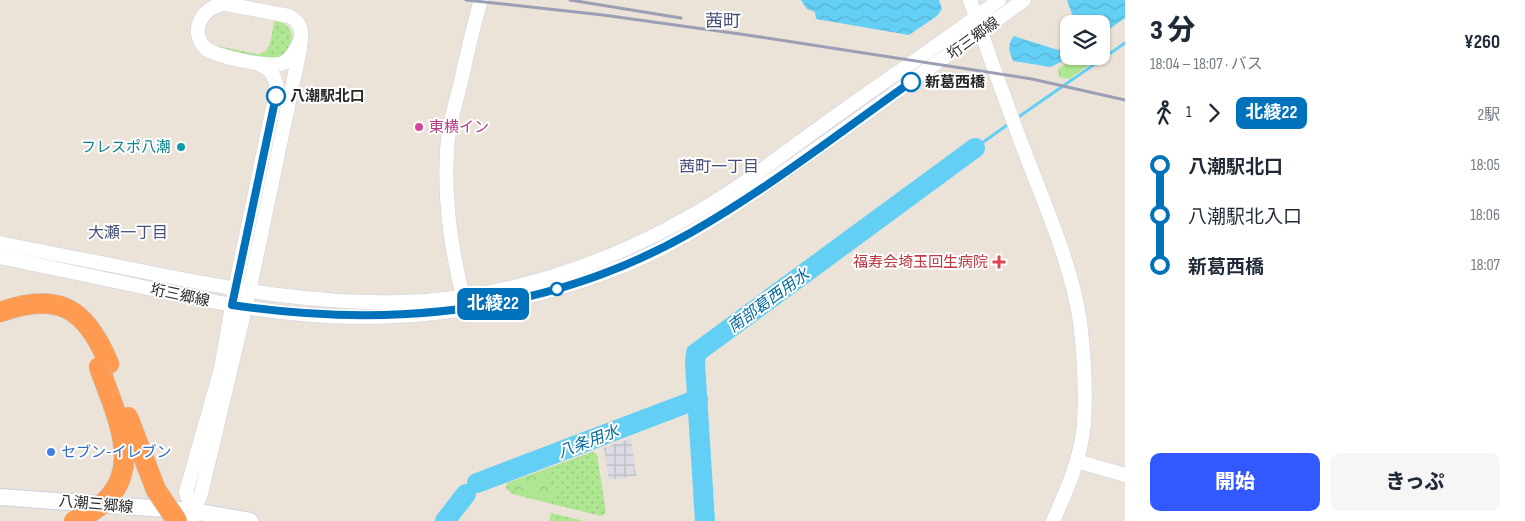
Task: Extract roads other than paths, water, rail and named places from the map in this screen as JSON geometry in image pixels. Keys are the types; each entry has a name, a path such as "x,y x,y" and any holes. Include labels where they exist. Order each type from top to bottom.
{"highway":[{"path":"0,312 34,304 57,305 68,308 78,314 88,324 102,345 104,365 120,426 125,462 118,484 112,493 89,512 74,521"},
{"path":"0,323 28,316 53,317 71,325 104,365 162,500 190,519"}],"main road":[{"name":"八潮三郷線","path":"0,497 190,519 250,521"}],"street":[{"path":"465,302 458,276 449,216 446,176 447,150 450,126 481,0"},
{"path":"970,0 1008,110 1063,256 1080,322 1084,425 1077,461 1053,521"},
{"name":"垳三郷線","path":"0,257 238,306 323,316 361,317 424,314 562,272 622,251 663,231 736,188 999,0"},
{"name":"垳三郷線","path":"0,243 242,291 312,299 358,302 465,302 530,296 560,288 629,264 669,244 744,200 1024,0"},
{"path":"190,519 201,494 238,306 301,39 301,26 289,16 226,4 219,4 207,10 202,17 199,27 200,38 206,48 213,53 277,65 284,63 294,53 301,39"},
{"path":"242,291 278,88 270,71 266,67 254,62"},
{"path":"1077,461 1125,475"}],"water":[{"path":"801,0 939,0 942,9 937,16 909,35 816,19 815,12 807,9"},
{"path":"1067,0 1125,0 1125,18 1110,29 1110,15 1072,15"},
{"path":"1014,36 1058,50 1060,48 1060,62 1051,67 1013,61 1009,48"}],"waterway":[{"path":"1017,118 1125,43"},
{"path":"975,148 1010,123"},
{"name":"南部葛西用水","path":"705,521 695,363 696,353 975,148"},
{"name":"八条用水","path":"477,483 698,399"},
{"name":"八条用水","path":"445,521 466,494"}],"railway":[{"path":"466,0 603,15 747,35 1032,79 1125,100"},
{"path":"570,0 681,18"}],"place":[{"name":"新葛西橋","path":"911,82"},
{"name":"八潮駅北口","path":"276,96"},
{"name":"東横イン","path":"419,127"},
{"name":"フレスポ八潮","path":"181,147"},
{"name":"福寿会埼玉回生病院","path":"999,262"},
{"name":"セブン-イレブン","path":"51,452"}],"district":[{"name":"茜町","path":"723,21"},
{"name":"茜町一丁目","path":"719,166"},
{"name":"大瀬一丁目","path":"128,232"}]}
